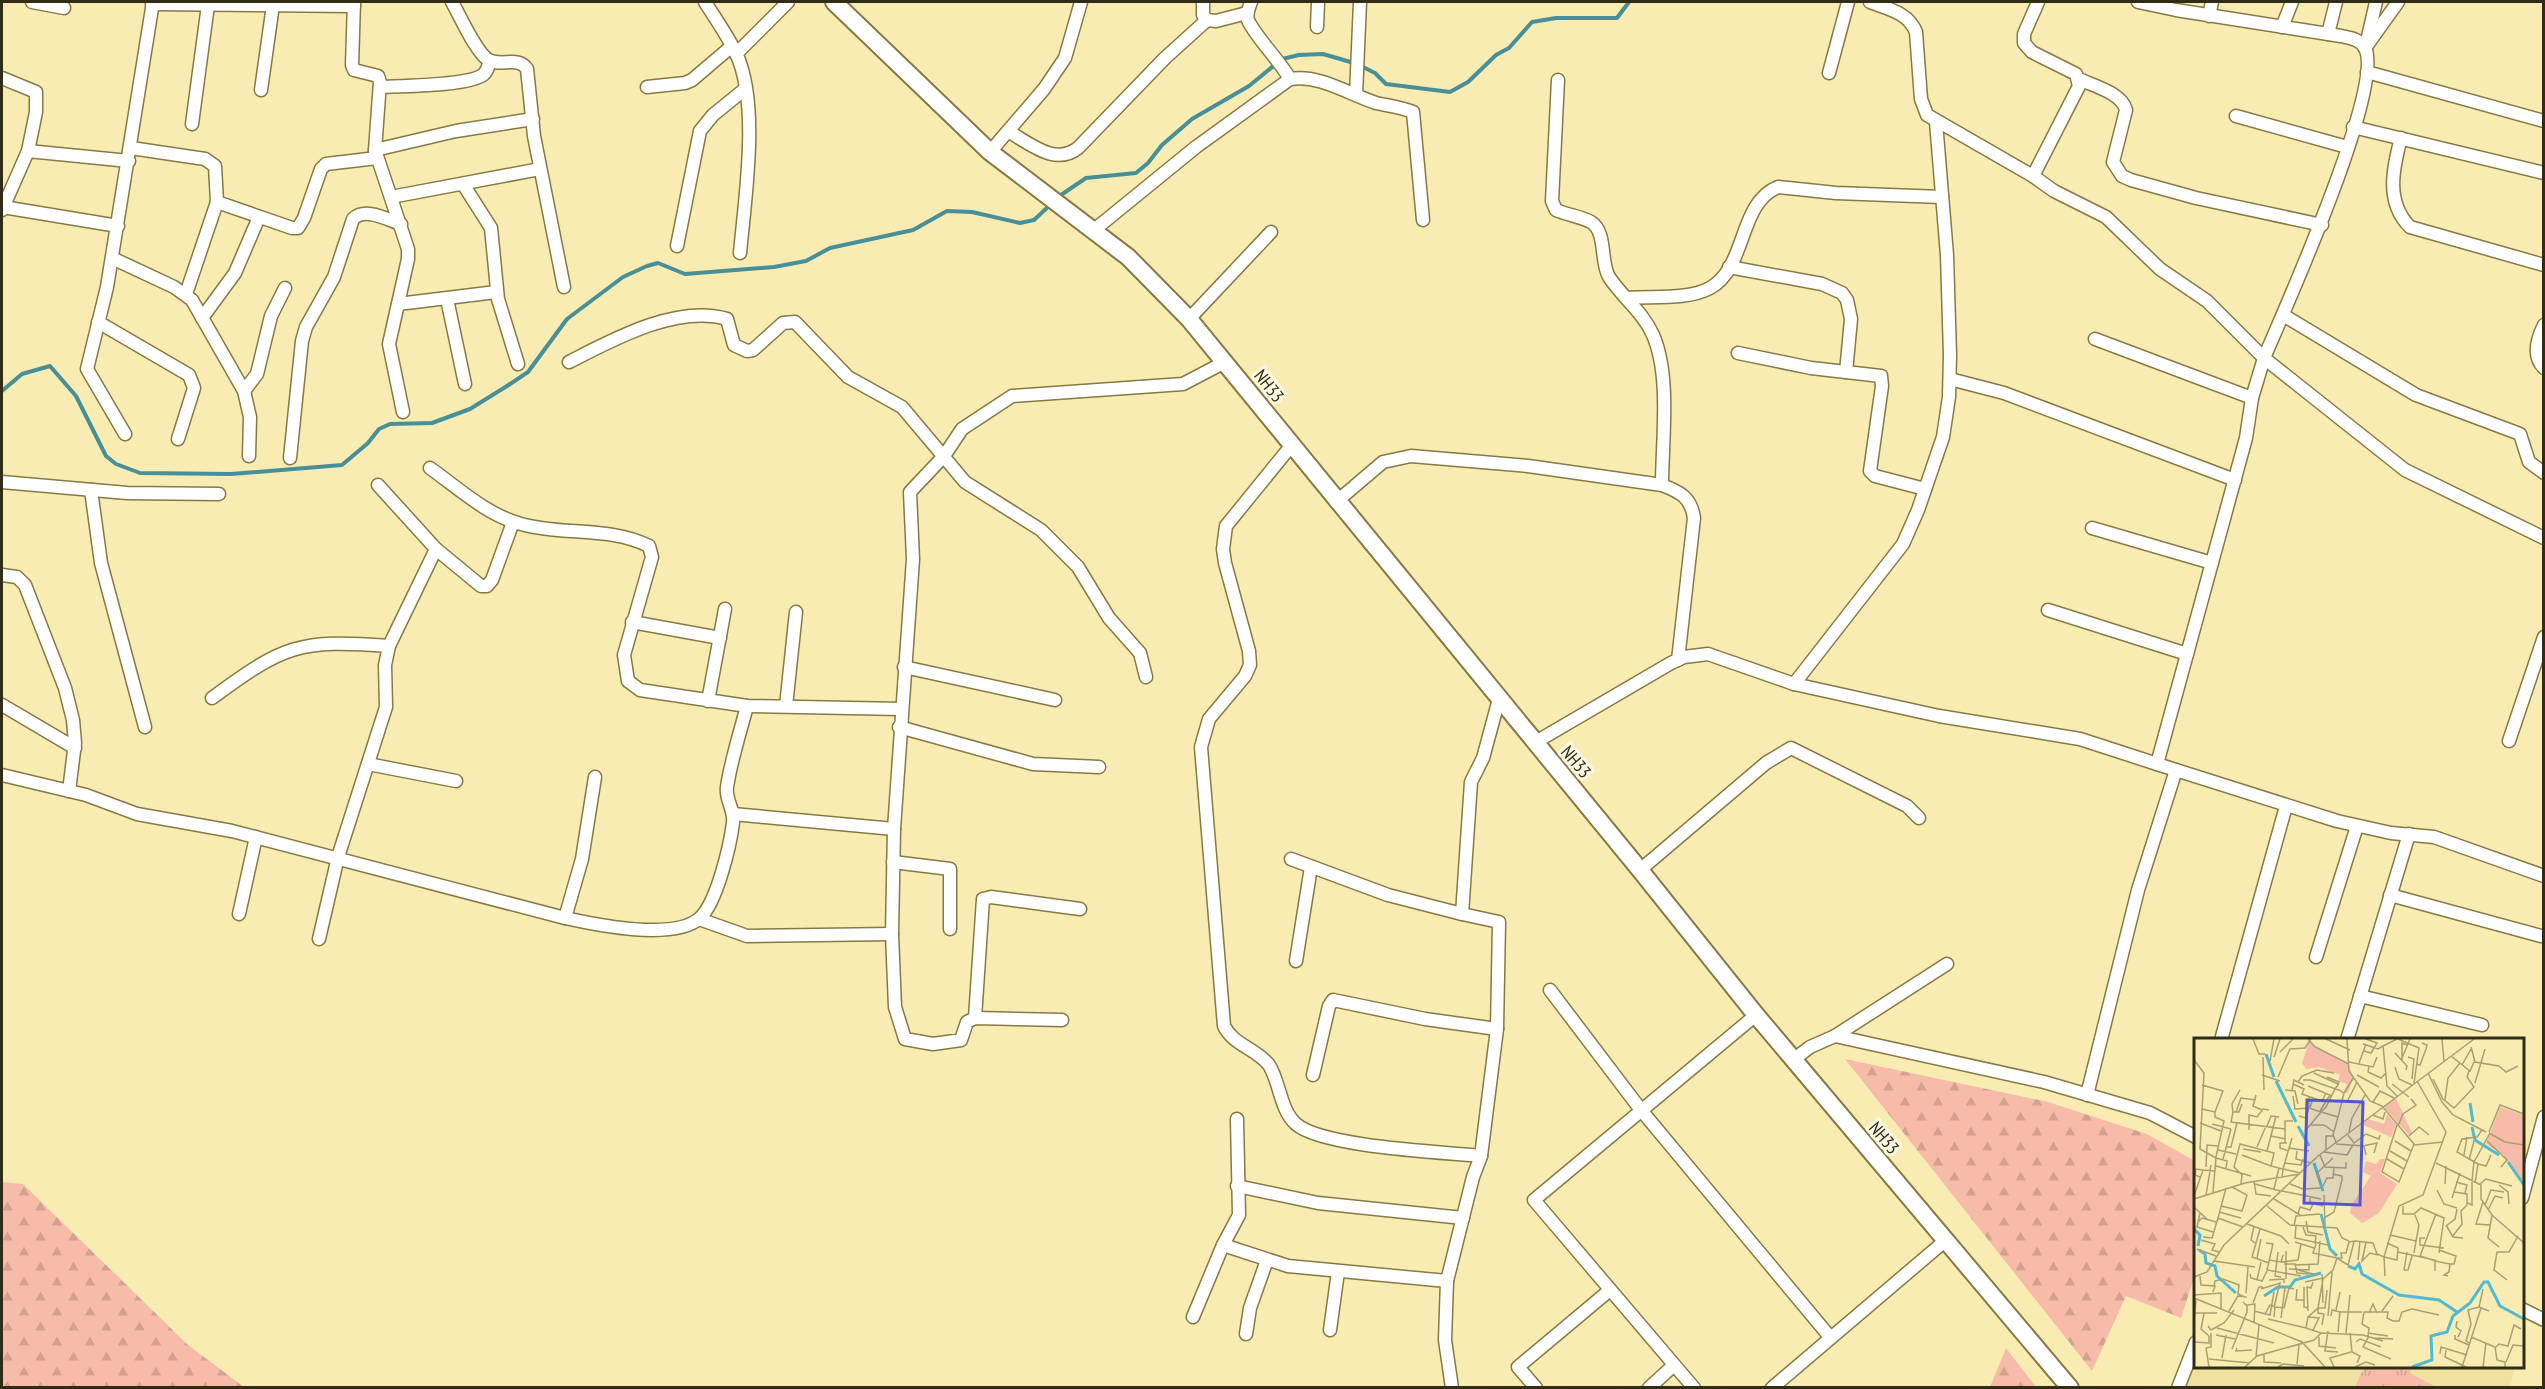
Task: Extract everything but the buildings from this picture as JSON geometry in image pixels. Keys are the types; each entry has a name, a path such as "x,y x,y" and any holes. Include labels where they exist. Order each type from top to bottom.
{"main road":[{"name":"NH33","path":"834,2 990,152 1094,230 1146,273 1189,319 1793,1060 2070,1388"}],"street":[{"path":"32,2 64,8"},
{"path":"452,2 484,56 490,61 524,65 531,87 540,169 564,287"},
{"path":"705,2 734,50 745,89 748,156 740,253"},
{"path":"647,87 685,83 692,80 734,50 788,2"},
{"path":"990,152 1009,132 1065,58 1081,2"},
{"path":"1203,2 1203,15 1207,20 1216,21 1249,7 1249,22 1287,75"},
{"path":"1317,27 1318,2"},
{"path":"1356,95 1360,2"},
{"path":"1829,73 1848,2"},
{"path":"1870,2 1903,14 1912,21 1916,32 1921,99 1927,115 2119,227 2160,269 2207,301 2264,358 2405,470 2544,538"},
{"path":"2038,2 2024,34 2024,43 2032,52 2070,70 2079,79 2109,93 2125,104 2126,110 2113,162 2122,176 2196,198 2322,225"},
{"path":"2138,2 2359,40 2365,48"},
{"path":"2209,16 2212,2"},
{"path":"2282,27 2292,2"},
{"path":"2328,34 2336,2"},
{"path":"2157,764 2235,480 2246,438 2252,398 2264,358 2322,225 2353,127 2367,72 2365,48 2376,2"},
{"path":"2365,48 2398,2"},
{"path":"125,434 87,369 118,226 152,3 354,4 352,65 354,70 378,76 380,87 376,154 401,224 408,259 389,344 403,412"},
{"path":"192,124 208,5"},
{"path":"261,90 273,5"},
{"path":"1009,132 1052,155 1066,156 1078,148 1165,58 1207,20"},
{"path":"380,87 434,84 477,78 487,71 490,61"},
{"path":"2367,72 2544,121"},
{"path":"1094,230 1287,75 1313,78 1356,95 1413,112 1423,220"},
{"path":"2,78 36,92 36,112 28,151 2,208 118,226"},
{"path":"2033,176 2076,93 2079,79"},
{"path":"1558,80 1551,195 1553,205 1562,212 1590,222 1598,230 1606,270 1653,335 1659,352 1663,376 1662,485"},
{"path":"677,246 700,131 713,115 745,89"},
{"path":"2236,116 2347,147"},
{"path":"217,202 292,228 298,228 304,218 321,169 326,164 376,154 456,131 533,119"},
{"path":"1794,684 1903,544 1925,489 1945,427 1950,379 1947,255 1936,122"},
{"path":"2353,127 2544,173"},
{"path":"2401,138 2392,172 2393,183 2398,211 2410,227 2544,265"},
{"path":"28,151 130,155 211,162 217,172 217,202 186,294"},
{"path":"391,197 540,169"},
{"path":"463,184 490,228 496,292 518,364"},
{"path":"1628,298 1699,293 1712,287 1729,267 1757,205 1770,190 1778,187 1836,193 1942,197"},
{"path":"290,458 302,341 310,320 334,277 353,219 358,214 364,213 401,224"},
{"path":"202,318 235,273 259,217"},
{"path":"1189,319 1271,232"},
{"path":"112,258 186,294 244,391 250,417 249,456"},
{"path":"1729,267 1822,284 1842,293 1850,308 1851,319 1846,372"},
{"path":"244,391 257,374 271,316 285,288"},
{"path":"398,304 496,292"},
{"path":"447,299 465,384"},
{"path":"2283,315 2416,395 2520,434 2529,462 2544,473"},
{"path":"569,362 634,330 669,320 714,316 727,319 734,345 747,351 753,350 783,323 795,322 848,377 902,407 965,482 1041,530 1078,567 1108,618 1140,653 1146,677"},
{"path":"98,322 181,370 193,380 194,388 178,439"},
{"path":"2544,325 2537,345 2537,358 2544,368"},
{"path":"2095,339 2252,398"},
{"path":"1738,353 1846,372 1874,374 1882,378 1870,471 1875,476 1925,489"},
{"path":"1062,1020 975,1018 967,1023 965,1035 959,1041 933,1044 905,1039 895,1007 892,934 893,862 899,727 914,559 910,492 944,456 962,429 1012,396 1154,388 1183,384 1225,362"},
{"path":"1950,379 2004,393 2235,480"},
{"path":"1291,446 1231,516 1224,536 1225,563 1250,658 1248,671 1209,719 1201,747 1224,1026 1231,1036 1268,1065 1291,1118 1304,1129 1334,1140 1481,1156"},
{"path":"1336,501 1383,462 1411,456 1528,466 1662,485 1676,490 1689,500 1694,518 1678,660"},
{"path":"430,468 482,506 513,522 545,528 611,534 649,546 652,557 632,622 623,664 633,687 653,693 747,706 901,709"},
{"path":"2,482 127,493 219,494"},
{"path":"378,485 436,549 477,584 487,586 513,522"},
{"path":"92,490 101,563 145,727"},
{"path":"2092,528 2212,563"},
{"path":"319,939 338,857 386,707 385,665 389,646 436,549"},
{"path":"2,575 21,579 29,593 69,698 75,748 69,791"},
{"path":"708,701 725,609"},
{"path":"2048,610 2187,654"},
{"path":"786,706 796,612"},
{"path":"632,622 720,638"},
{"path":"2509,741 2544,637"},
{"path":"212,698 258,664 294,648 328,642 389,646"},
{"path":"1534,743 1678,660 1708,654 1794,684 1939,716 2080,739 2286,806 2357,826 2434,837 2544,876"},
{"path":"904,667 1055,700"},
{"path":"1462,914 1471,782 1483,758 1499,699"},
{"path":"2,705 75,748"},
{"path":"2,775 69,791 137,814 256,837 565,918 633,929 672,928 687,926 706,912 720,876 733,814 727,799 727,788 747,706"},
{"path":"899,727 1033,765 1099,766"},
{"path":"1640,870 1766,764 1791,748 1907,806 1919,818"},
{"path":"368,764 456,781"},
{"path":"2087,1095 2138,890 2176,770"},
{"path":"565,918 582,859 595,777"},
{"path":"2222,1038 2286,806"},
{"path":"733,814 894,829"},
{"path":"2316,957 2357,826"},
{"path":"2348,1038 2409,834"},
{"path":"239,914 256,837"},
{"path":"1291,860 1388,896 1499,922 1497,1029 1481,1156 1447,1281 1445,1340 1452,1388"},
{"path":"893,862 950,869 950,929"},
{"path":"1296,961 1311,867"},
{"path":"2390,896 2541,936"},
{"path":"975,1018 983,899 991,897 1080,909"},
{"path":"699,919 747,936 892,934"},
{"path":"1793,1060 1810,1047 1834,1036 1947,964"},
{"path":"1550,990 1641,1110 1830,1338"},
{"path":"2360,996 2482,1025"},
{"path":"1313,1076 1327,1011 1333,1000 1425,1019 1497,1029"},
{"path":"1694,1388 1534,1200 1756,1015"},
{"path":"1834,1036 2044,1082 2150,1113 2194,1135"},
{"path":"2524,1194 2544,1117"},
{"path":"1193,1317 1223,1245 1239,1215 1237,1119"},
{"path":"1237,1186 1318,1203 1463,1218"},
{"path":"1772,1388 1946,1240"},
{"path":"1223,1245 1267,1260 1338,1272 1447,1281"},
{"path":"1245,1334 1250,1308 1267,1260"},
{"path":"1330,1330 1338,1272"},
{"path":"1536,1388 1518,1366 1610,1290"},
{"path":"2524,1310 2544,1320"},
{"path":"2178,1388 2194,1347"},
{"path":"1648,1388 1674,1365"}],"shaded area":[{"path":"2194,1357 2194,1368 2515,1368 2510,1387 2182,1388"}],"green space":[{"path":"1845,1059 2048,1102 2147,1134 2194,1160 2194,1278 2181,1318 2126,1296 2092,1371"},
{"path":"2,1182 23,1184 188,1345 244,1387 2,1387"},
{"path":"2006,1348 2036,1387 1990,1387"},
{"path":"2364,1368 2411,1368 2410,1373 2436,1387 2355,1387"}],"waterway":[{"path":"1361,66 1375,73 1386,84 1450,92 1468,82 1496,55 1509,48 1532,22 1556,18 1617,18 1629,2"},
{"path":"1058,197 1086,178 1136,173 1148,163 1162,145 1192,119 1249,86 1282,59 1299,55 1323,54 1354,63"},
{"path":"2,391 22,374 50,366 76,396 106,456 116,464 140,473 231,474 342,465 368,443 379,429 390,424 432,423 470,409 507,386 528,372 567,319 623,277 647,266 658,263 685,274 774,267 806,261 830,248 913,230 947,211 972,212 1020,223 1034,220 1051,204"}]}
